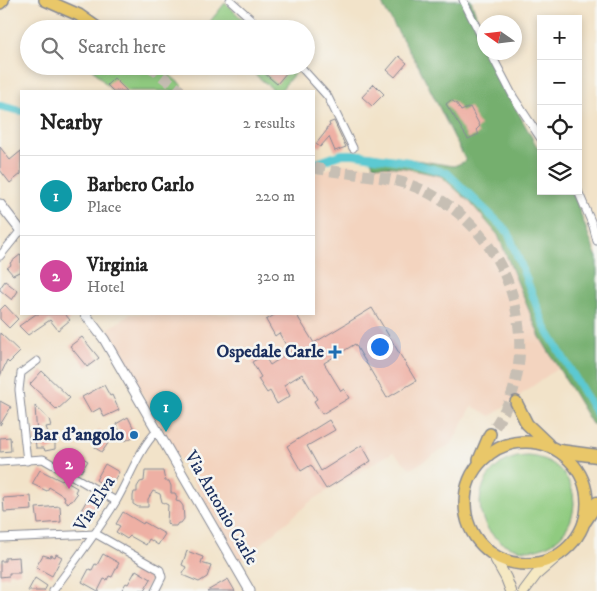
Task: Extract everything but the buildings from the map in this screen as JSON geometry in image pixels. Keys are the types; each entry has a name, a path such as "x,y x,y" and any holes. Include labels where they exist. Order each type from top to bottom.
{"highway":[{"path":"555,449 597,456"},
{"path":"585,522 597,502"}],"main road":[{"path":"45,0 86,20"},
{"path":"516,402 527,424 574,464 584,482 588,502 585,522 575,540 536,575 524,591"},
{"path":"490,434 468,485 465,502 468,520 478,541 492,553 508,561 526,564 544,562 560,554"},
{"path":"476,469 487,456 501,447 510,444 535,442 555,449"},
{"path":"492,553 511,591"}],"street":[{"path":"230,0 252,20"},
{"path":"463,0 477,28"},
{"path":"494,60 514,98 537,133"},
{"path":"308,75 328,97 353,148"},
{"path":"580,195 593,226 597,241"},
{"path":"0,204 20,230"},
{"path":"0,256 20,232"},
{"name":"Via Antonio Carle","path":"86,315 104,339 250,591"},
{"path":"27,460 19,390 21,373 37,361"},
{"name":"Via Elva","path":"53,591 96,534 116,501 148,440 157,431"},
{"path":"0,462 42,459 116,501"},
{"path":"0,538 96,534 160,570 162,577 154,591"}],"shaded area":[{"name":"Ospedale Carle","path":"342,164 405,168 441,176 470,202 498,236 540,337 558,368 491,416 472,406 452,443 411,469 393,452 311,501 240,562 153,414 108,329 129,315 315,315 315,174"}],"green space":[{"path":"381,0 471,0 477,18 477,60 493,60 500,80 537,147 537,195 574,196 597,258 597,425 592,424 540,337 498,235 470,202 441,176 405,168 373,165 369,153 454,166 466,161 419,67"},
{"path":"225,3 243,20 211,20"},
{"path":"98,75 169,75 183,86 177,90 111,90"},
{"path":"256,75 293,75 281,90 274,90"},
{"path":"518,456 536,456 561,469 571,485 574,503 571,521 561,537 536,550 518,550 493,537 480,512 480,494 493,469"}],"waterway":[{"path":"0,106 20,111"},
{"path":"315,164 342,154 354,154 409,162 447,173 508,232 545,327 597,415"}],"tunnel":[{"path":"161,75 180,90"},
{"path":"315,168 380,177 418,188 445,203 469,222 488,246 503,272 514,300 519,330 519,361 513,391 509,402 490,434"}],"place":[{"name":"Ospedale Carle","path":"335,352"},
{"name":"Barbero Carlo","path":"166,432"},
{"name":"Bar d'angolo","path":"134,435"},
{"name":"Virginia","path":"69,489"}]}
